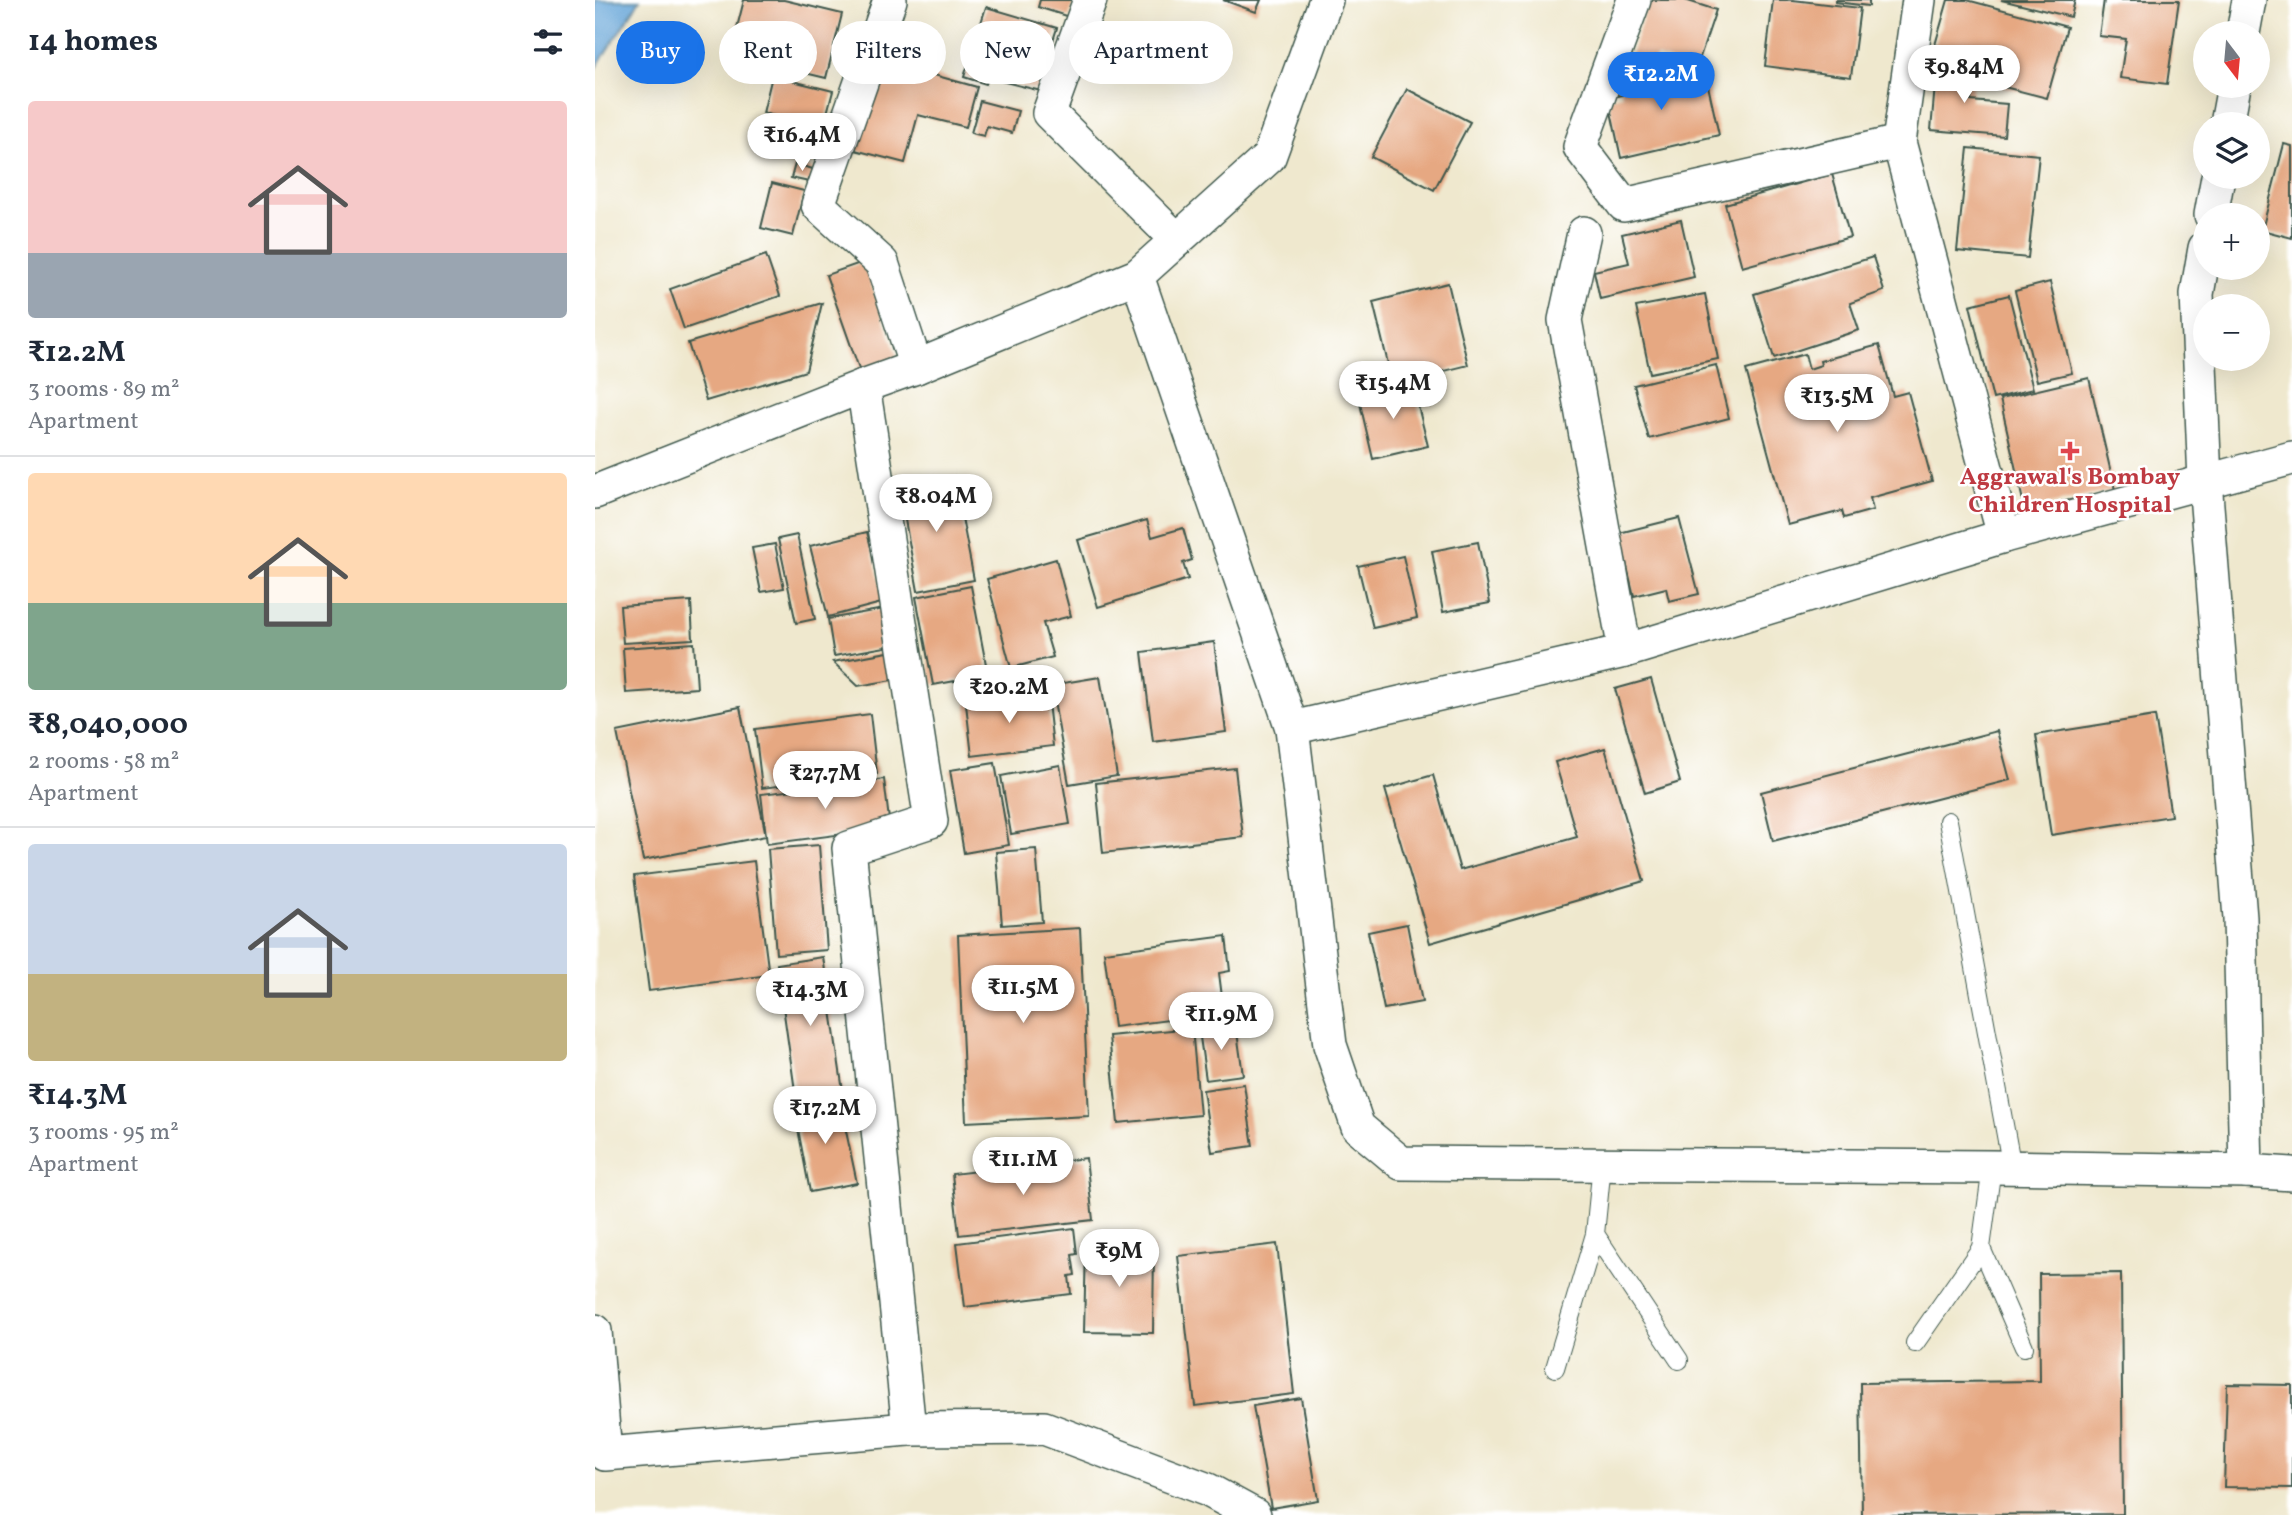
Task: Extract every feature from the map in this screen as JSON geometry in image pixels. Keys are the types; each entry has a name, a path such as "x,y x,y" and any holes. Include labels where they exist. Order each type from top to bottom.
{"street":[{"path":"890,0 818,205 882,263 916,367"},
{"path":"1090,0 1049,113 1177,240"},
{"path":"595,492 916,367 1137,276 1269,157 1325,0"},
{"path":"1634,0 1580,147 1624,205 1899,142"},
{"path":"1919,0 1899,142 2004,536"},
{"path":"2245,21 2249,0"},
{"path":"1584,233 1565,320 1625,651"},
{"path":"1137,276 1292,728 1330,1045 1358,1127 1401,1164 2002,1168 2292,1174"},
{"path":"2199,280 2197,294 2205,481 2240,918 2246,1171"},
{"path":"863,386 931,821 849,848 909,1429"},
{"path":"1292,728 1625,651 2004,536 2292,458"},
{"path":"595,1331 605,1454 909,1429 1044,1428 1207,1490 1254,1515"}],"lane":[{"path":"1915,1343 1980,1248 2002,1168 1948,821"},
{"path":"1555,1368 1595,1234 1602,1164"},
{"path":"1595,1234 1679,1360"},
{"path":"1980,1248 2024,1347"}],"water":[{"path":"595,0 640,0 626,21 616,21 616,37 595,69"}],"building":[{"path":"744,0 784,0 842,14 840,21 831,21 831,58 826,78 817,76 817,21 739,21"},
{"path":"1040,0 1074,0 1069,17 1038,7"},
{"path":"1223,0 1261,0 1256,12"},
{"path":"1649,0 1685,0 1716,10 1696,69 1656,56 1652,69 1629,61"},
{"path":"1773,0 1860,8 1851,77 1765,66"},
{"path":"1869,0 1869,6 1836,2"},
{"path":"1948,0 1967,0 2067,27 2047,98 1981,81 1987,59 1935,45"},
{"path":"2001,0 2075,0 2071,17"},
{"path":"2104,0 2179,0 2167,84 2120,78 2126,39 2099,36"},
{"path":"986,7 1033,21 982,21"},
{"path":"1937,63 1974,66 1971,101 2007,104 2004,136 1931,130"},
{"path":"1681,66 1686,86 1707,81 1719,135 1621,158 1608,98 1622,95 1619,80"},
{"path":"946,78 977,87 966,127 918,115 905,163 855,150 873,84 946,84"},
{"path":"770,84 805,84 833,91 823,128 763,113"},
{"path":"1013,84 1047,84 1045,92"},
{"path":"1407,89 1470,122 1434,190 1371,157"},
{"path":"980,101 1018,111 1012,133 987,126 984,136 971,133"},
{"path":"801,138 821,143 817,159 797,154"},
{"path":"2284,144 2292,146 2292,238 2270,232 2269,203"},
{"path":"1968,148 2039,155 2028,258 1957,251"},
{"path":"795,164 813,169 809,182 791,178"},
{"path":"1832,174 1850,237 1742,267 1725,204"},
{"path":"772,183 804,191 793,236 761,228"},
{"path":"1681,220 1694,277 1600,299 1594,271 1629,263 1622,234"},
{"path":"766,255 780,296 684,329 670,289"},
{"path":"1873,257 1884,291 1850,303 1859,330 1774,358 1754,294"},
{"path":"863,262 900,364 862,377 826,275"},
{"path":"2050,282 2072,373 2037,381 2015,291"},
{"path":"1448,283 1468,365 1444,371 1448,387 1422,393 1417,369 1391,376 1373,302"},
{"path":"1705,294 1718,359 1650,373 1636,307"},
{"path":"2009,295 2033,389 1993,399 1970,305"},
{"path":"822,303 806,371 706,401 688,343"},
{"path":"1879,345 1893,396 1908,392 1932,481 1870,498 1873,510 1844,518 1842,511 1788,525 1746,370 1805,354 1809,369 1821,365 1820,361"},
{"path":"1716,365 1729,418 1649,439 1634,385"},
{"path":"2089,378 2115,490 2025,510 2000,399"},
{"path":"1412,382 1428,446 1373,459 1358,395"},
{"path":"954,476 974,580 918,591 899,487"},
{"path":"1679,518 1699,594 1669,601 1666,588 1634,596 1619,533"},
{"path":"1147,520 1152,537 1183,528 1192,560 1183,563 1188,579 1098,607 1078,540"},
{"path":"867,532 885,602 828,617 810,546"},
{"path":"797,535 815,619 796,623 778,539"},
{"path":"1478,542 1490,603 1443,612 1432,551"},
{"path":"775,544 784,588 761,592 752,548"},
{"path":"1403,556 1417,618 1373,628 1358,566"},
{"path":"1056,559 1071,616 1043,623 1053,657 1011,668 987,579"},
{"path":"971,586 988,675 933,685 916,597"},
{"path":"691,601 693,639 623,643 620,606"},
{"path":"884,609 891,646 834,656 828,619"},
{"path":"1214,642 1226,732 1153,742 1142,652"},
{"path":"694,643 697,688 626,693 623,648"},
{"path":"888,652 893,680 858,686 833,662"},
{"path":"1100,677 1117,776 1069,784 1051,685"},
{"path":"1651,679 1680,782 1645,793 1615,689"},
{"path":"1047,694 1053,746 972,756 966,704"},
{"path":"740,707 766,836 643,860 617,732"},
{"path":"870,714 877,774 762,788 755,729"},
{"path":"2155,716 2171,816 2051,835 2036,735"},
{"path":"1997,731 2010,780 1773,841 1761,792"},
{"path":"1605,748 1644,881 1430,943 1385,789 1433,775 1460,870 1577,837 1555,762"},
{"path":"995,763 1009,845 964,853 950,770"},
{"path":"1060,765 1070,824 1011,834 1001,776"},
{"path":"1235,768 1243,837 1103,853 1096,783"},
{"path":"884,779 890,828 767,844 761,794"},
{"path":"819,845 827,950 776,954 768,849"},
{"path":"1036,849 1042,922 1002,925 996,852"},
{"path":"754,861 769,975 649,991 634,876"},
{"path":"1407,924 1422,1002 1384,1009 1368,932"},
{"path":"1080,928 1089,1116 966,1122 958,935"},
{"path":"1226,936 1230,971 1219,973 1224,1013 1114,1027 1104,952"},
{"path":"823,957 843,1091 796,1098 777,964"},
{"path":"1236,1025 1243,1075 1206,1080 1199,1030"},
{"path":"1192,1028 1200,1115 1118,1123 1109,1036"},
{"path":"1244,1084 1253,1146 1212,1152 1203,1090"},
{"path":"839,1098 857,1183 810,1192 794,1108"},
{"path":"1086,1158 1093,1220 959,1235 952,1174"},
{"path":"1074,1228 1077,1254 1072,1255 1075,1275 1069,1276 1071,1294 965,1307 957,1243"},
{"path":"1277,1244 1294,1394 1195,1406 1178,1256"},
{"path":"1086,1245 1154,1247 1153,1333 1084,1332"},
{"path":"2121,1273 2123,1514 1862,1515 1860,1383 2040,1381 2039,1274"},
{"path":"2227,1384 2292,1385 2292,1488 2224,1487"},
{"path":"1301,1398 1318,1500 1271,1508 1253,1406"}],"place":[{"name":"Aggrawal's Bombay Children Hospital","path":"2070,451"}]}
